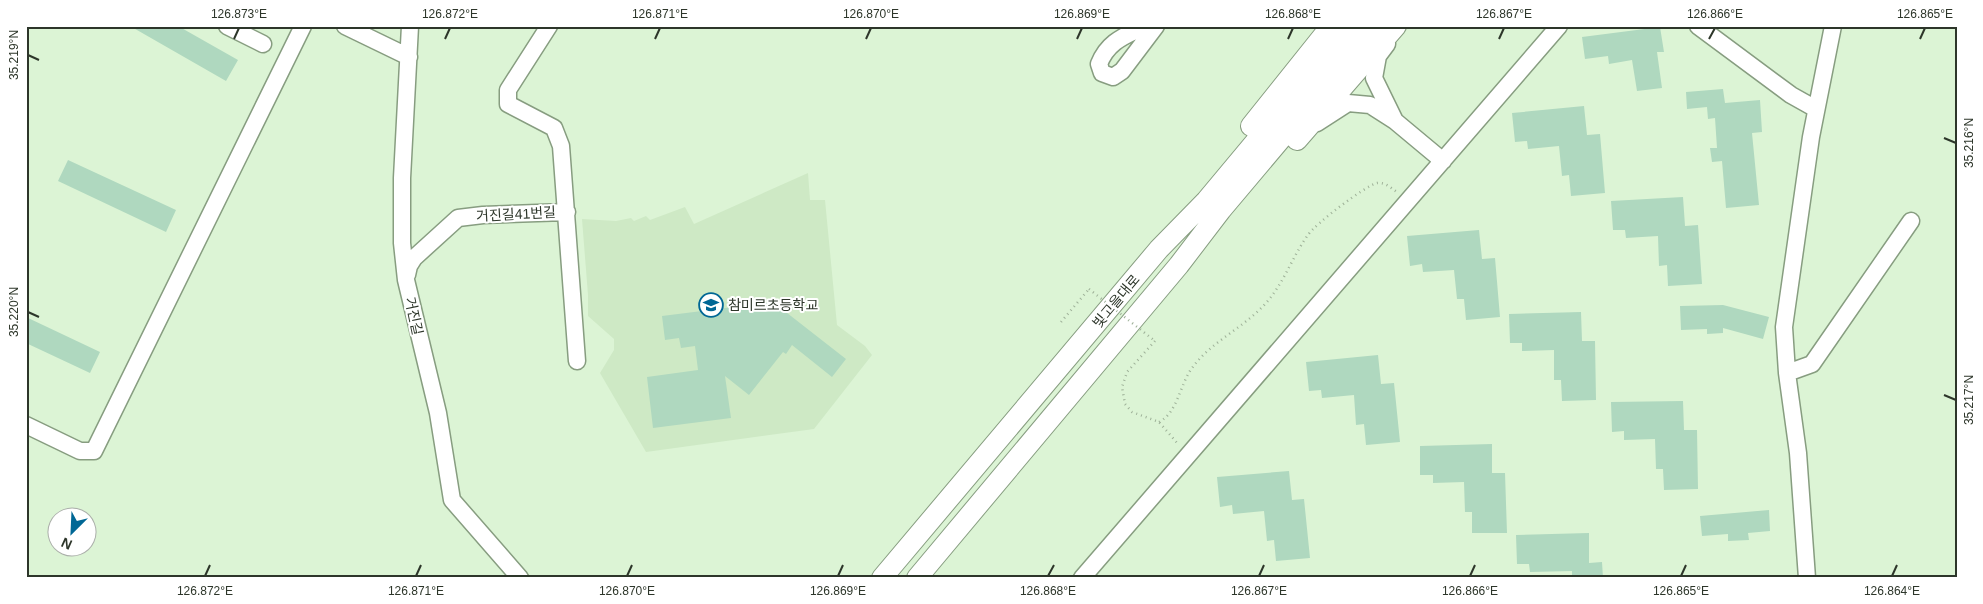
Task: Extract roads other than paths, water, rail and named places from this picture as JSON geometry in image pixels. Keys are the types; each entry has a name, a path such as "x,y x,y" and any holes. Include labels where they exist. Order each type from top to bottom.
{"main road":[{"path":"1159,249 1197,194 1331,26"},
{"name":"빛고을대로","path":"882,578 1159,249 1206,201 1352,26"},
{"name":"빛고을대로","path":"917,578 1179,265 1221,210 1376,26"},
{"path":"1179,265 1229,218 1397,26"}],"street":[{"path":"227,26 263,44"},
{"path":"26,426 80,451 94,451 304,26"},
{"path":"345,26 408,57"},
{"name":"거진길","path":"410,26 402,178 402,243 406,280 438,413 452,500 520,578"},
{"name":"거진길41번길","path":"549,26 508,90 508,104 554,128 561,146 578,361"},
{"path":"1145,26 1119,37 1102,56 1099,64 1102,73 1113,77 1122,71 1156,26"},
{"path":"1395,121 1374,78 1378,56 1397,26"},
{"path":"1082,578 1559,26"},
{"path":"1698,26 1790,95 1816,109"},
{"path":"1807,578 1798,453 1787,373 1784,327 1816,109 1833,26"},
{"path":"1305,131 1348,103 1370,105 1395,121 1443,161"},
{"name":"거진길41번길","path":"406,280 409,266 414,258 458,218 483,215 567,212"},
{"path":"1787,373 1812,364 1911,221"}],"place":[{"name":"참미르초등학교","path":"711,305"}]}
